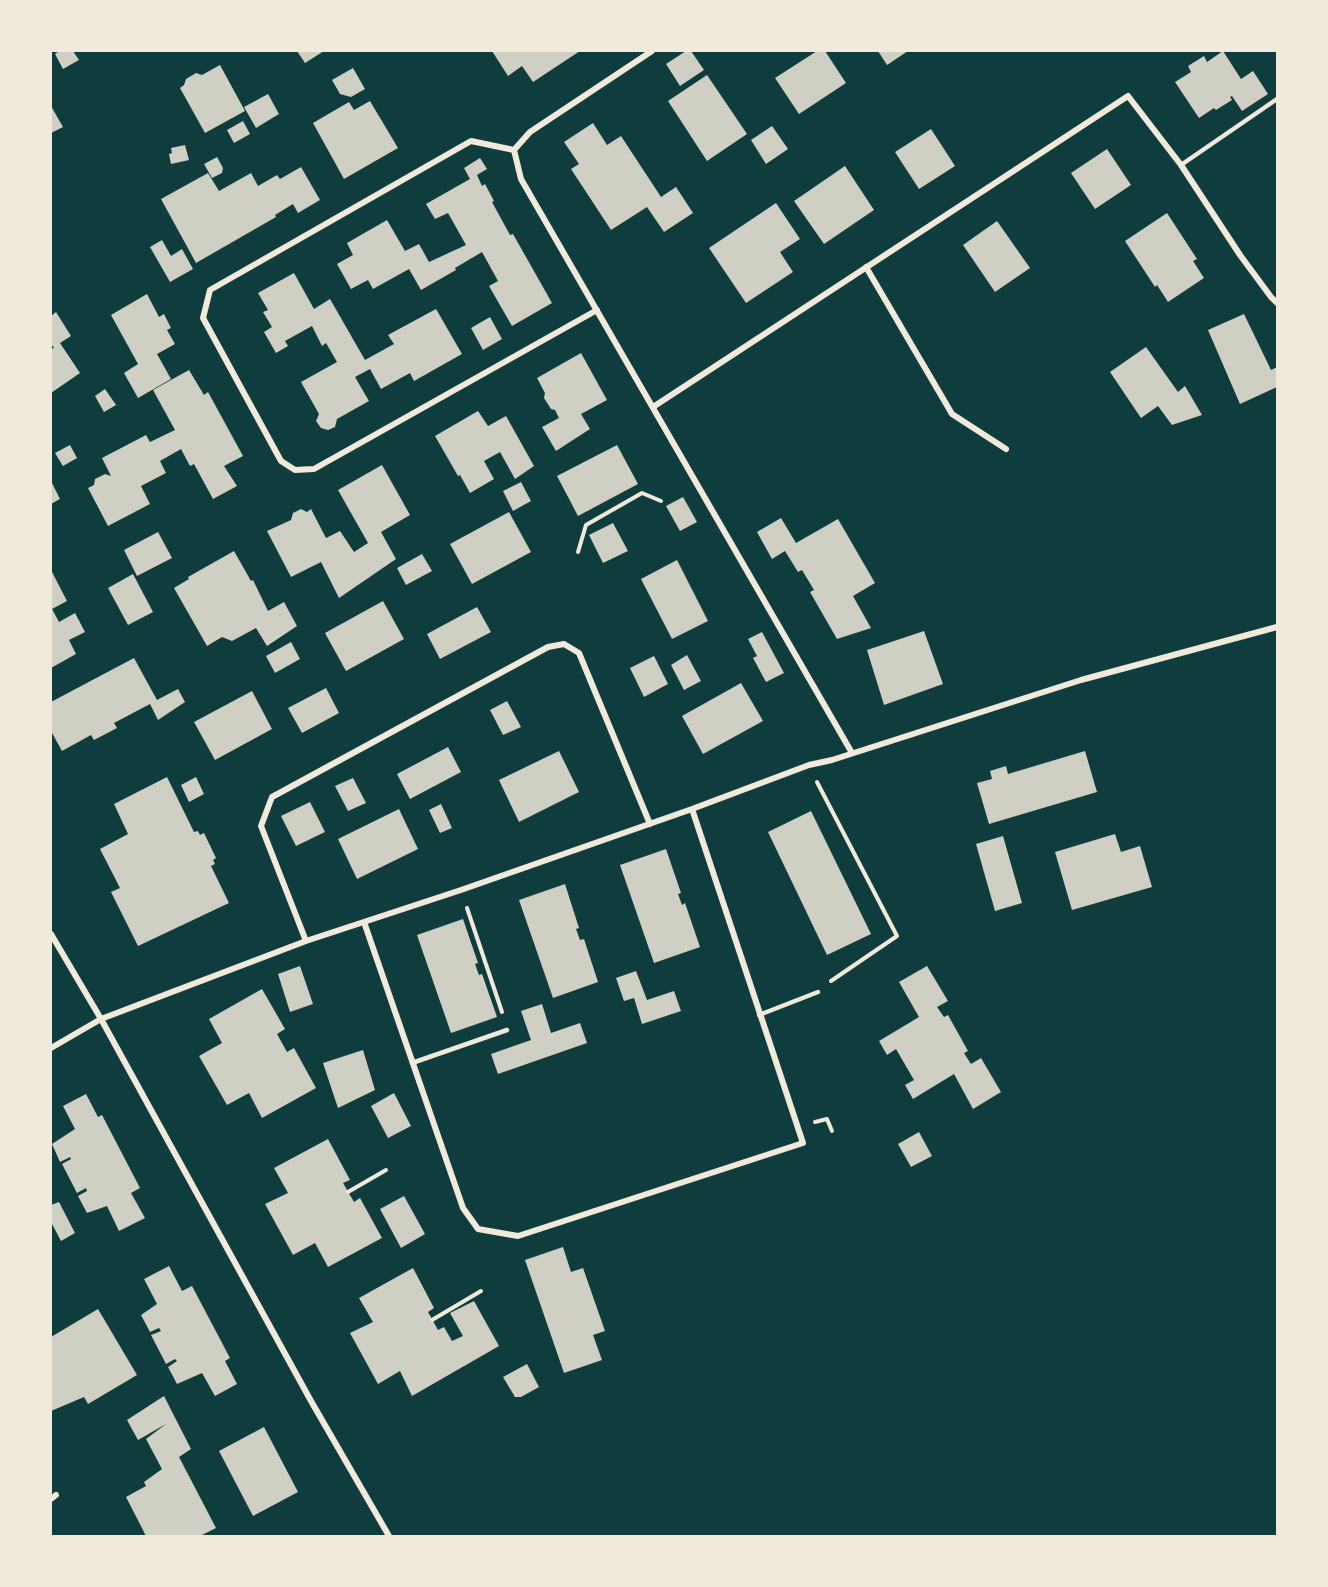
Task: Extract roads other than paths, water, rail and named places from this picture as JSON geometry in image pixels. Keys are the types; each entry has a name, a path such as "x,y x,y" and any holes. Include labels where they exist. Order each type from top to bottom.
{"street":[{"path":"514,150 530,132 652,51"},
{"path":"653,407 1128,96 1181,165 1240,255 1277,303"},
{"path":"514,150 471,141 210,290 204,318 281,461 295,470 314,469 597,310"},
{"path":"514,150 521,179 852,753"},
{"path":"866,267 952,414 1006,449"},
{"path":"51,1047 101,1019 306,941 651,824 809,765 1081,680 1277,627"},
{"path":"306,941 261,826 272,797 548,647 564,644 579,653 651,824"},
{"path":"364,922 462,1208 478,1229 518,1236 803,1143 692,809"},
{"path":"51,934 101,1019 311,1401 389,1536"}],"lane":[{"path":"1181,165 1277,99"},
{"path":"759,1016 818,992"},
{"path":"411,1063 507,1030"}]}
